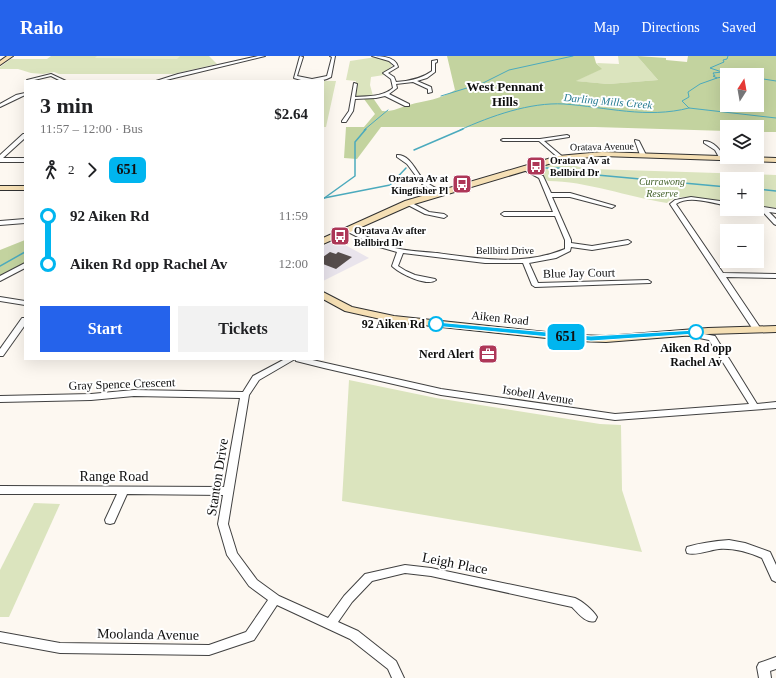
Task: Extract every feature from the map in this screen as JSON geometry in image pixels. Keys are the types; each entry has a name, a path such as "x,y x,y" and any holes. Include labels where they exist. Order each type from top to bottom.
{"street":[{"path":"0,60 5,56"},
{"path":"0,64 10,56"},
{"path":"161,80 263,56"},
{"path":"305,56 301,56 295,77 300,79 323,79 329,77 334,57 332,56"},
{"path":"354,98 373,97 393,91 395,88 393,78 386,73 397,66 396,63 389,59 374,56"},
{"path":"389,59 394,57"},
{"path":"394,83 414,81 429,75 434,71 434,62 427,62"},
{"path":"29,80 50,75 62,80"},
{"path":"414,81 430,88 430,92"},
{"path":"344,121 351,111 355,84"},
{"path":"0,106 24,94"},
{"path":"385,94 407,105"},
{"path":"0,159 24,136"},
{"path":"503,140 540,140 567,136"},
{"path":"540,140 561,158"},
{"path":"637,141 643,155"},
{"path":"706,142 716,149 720,155"},
{"name":"Oratava Avenue","path":"324,241 408,203 561,158 592,154 720,158"},
{"path":"399,156 409,163 424,183 440,193"},
{"path":"0,159 24,160"},
{"name":"Oratava Avenue","path":"764,160 776,160"},
{"path":"524,168 541,177 568,240 568,245 592,248 628,242"},
{"path":"0,188 24,188"},
{"path":"550,195 570,195 612,206"},
{"path":"720,203 687,199 677,200 673,204 757,329"},
{"path":"408,203 427,213 444,216"},
{"path":"764,209 776,211"},
{"path":"764,212 776,223"},
{"path":"504,214 557,214"},
{"path":"0,223 24,221"},
{"name":"Bellbird Drive","path":"347,230 379,245 401,251 470,260 525,261 556,256 568,250 568,245"},
{"path":"401,251 395,266 401,272 433,280"},
{"name":"Blue Jay Court","path":"525,261 535,285 648,282"},
{"path":"0,279 24,266"},
{"path":"721,275 776,276"},
{"name":"Aiken Road","path":"324,296 349,309 377,316 491,330 606,339 684,333 776,329"},
{"path":"0,299 24,303"},
{"path":"0,354 24,321"},
{"path":"684,333 712,338 754,406"},
{"name":"Stanton Drive","path":"290,360 256,378 245,395 227,491 223,524 232,555 253,583 275,599 354,635 392,665 398,678"},
{"name":"Isobell Avenue","path":"303,360 338,370 441,392 615,418 776,405"},
{"name":"Gray Spence Crescent","path":"0,399 91,397 134,393 245,395"},
{"name":"Range Road","path":"0,490 227,491"},
{"path":"110,520 124,490"},
{"path":"692,550 724,544 748,548 766,555 776,577"},
{"name":"Leigh Place","path":"330,624 348,599 369,577 405,569 431,572 575,603 592,617"},
{"name":"Moolanda Avenue","path":"0,637 60,648 209,650 250,636 275,599"},
{"path":"765,678 763,667 776,663"}],"shaded area":[{"path":"336,240 369,258 324,280 324,246"}],"green space":[{"path":"51,56 209,56 217,64 173,74 59,74 54,72 43,74 31,73 18,69 0,69 0,67 11,59 47,59"},
{"path":"97,56 180,56 177,59 95,58"},
{"path":"447,56 594,56 596,63 602,69 576,81 608,84 658,80 637,56 666,58 666,60 687,62 688,56 776,56 776,132 764,132 764,120 720,120 720,131 595,127 381,127 357,159 344,158 346,127 364,127 375,114 364,99 373,98 382,111 389,111 438,98 455,90"},
{"path":"618,56 637,56 658,80 608,84 575,81 601,69 597,63 619,64"},
{"path":"376,57 390,62 392,66 383,74 384,75 371,77 370,85 373,96 355,96 356,81 346,80 350,61"},
{"path":"324,81 336,81 326,127 324,127"},
{"name":"Currawong Reserve","path":"563,161 579,167 592,169 720,173 720,201 686,197 672,199 667,203 592,186 548,181 533,170 533,168"},
{"name":"Currawong Reserve","path":"764,175 776,175 776,208 764,207"},
{"path":"24,240 24,264 0,277 0,250"},
{"path":"349,380 436,398 600,424 621,425 622,490 642,552 342,501"},
{"path":"34,503 60,504 9,617 0,617 0,570"}],"building":[{"path":"330,252 336,254 338,252 352,257 336,269 324,264 324,256"}],"waterway":[{"path":"441,96 483,83 509,70 573,56"},
{"path":"717,78 713,76 715,76 713,73 722,72 710,68 724,62 723,60 727,59 728,56"},
{"path":"689,108 682,101 689,97 688,92 700,84 717,78"},
{"path":"764,79 776,81"},
{"name":"Darling Mills Creek","path":"460,130 498,115 538,105 580,105 642,112 673,111 689,108"},
{"path":"689,108 776,118"},
{"path":"364,130 388,110"},
{"path":"325,198 355,176 355,142 366,129"},
{"name":"Darling Mills Creek","path":"414,150 463,129"},
{"name":"Darling Mills Creek","path":"325,198 390,185 406,168"},
{"path":"538,168 561,168 597,175 720,186"},
{"path":"395,183 411,178"},
{"path":"764,190 776,191"},
{"name":"Darling Mills Creek","path":"0,266 24,253"}],"bus line":[{"name":"651","path":"436,324 545,336 591,339 696,332"}],"place":[{"name":"Oratava Av at Bellbird Dr","path":"536,166"},
{"name":"Oratava Av at Kingfisher Pl","path":"462,184"},
{"name":"Oratava Av after Bellbird Dr","path":"340,236"},
{"name":"92 Aiken Rd","path":"436,324"},
{"name":"Aiken Rd opp Rachel Av","path":"696,332"},
{"name":"Nerd Alert","path":"488,354"}],"district":[{"name":"West Pennant Hills","path":"505,94"}]}
